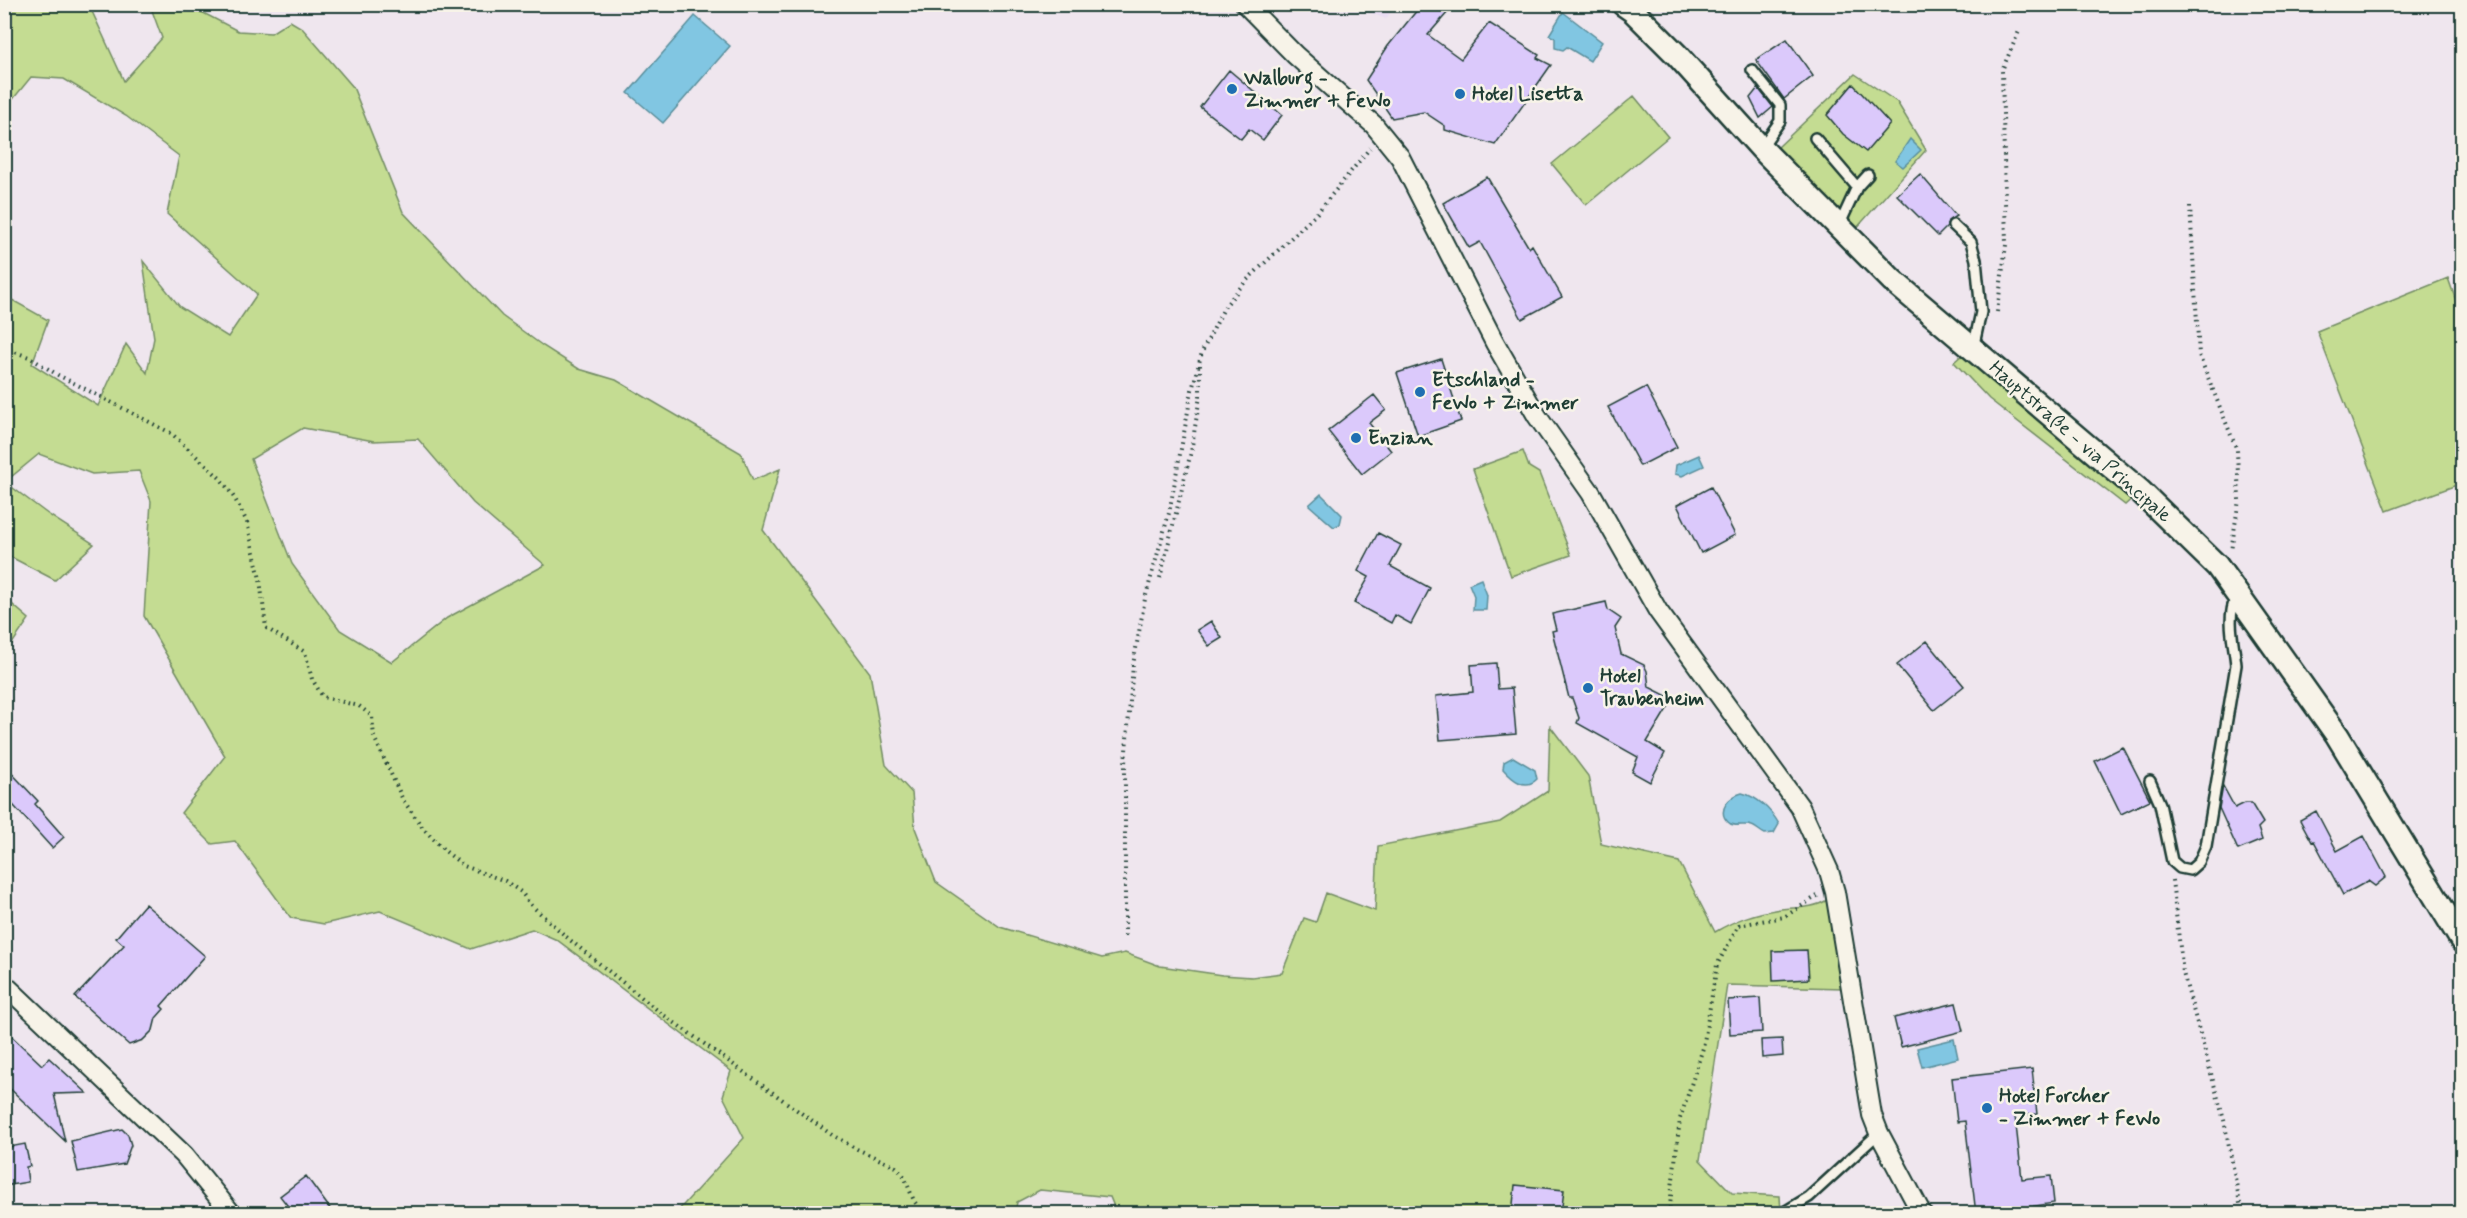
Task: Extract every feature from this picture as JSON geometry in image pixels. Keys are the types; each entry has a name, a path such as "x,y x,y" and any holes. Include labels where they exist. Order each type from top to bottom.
{"street":[{"path":"1245,4 1295,55 1381,133 1400,157 1495,343 1536,416 1590,493 1658,611 1800,807 1829,872 1846,952 1870,1105 1879,1133 1922,1214"},
{"name":"Hauptstraße - via Principale","path":"1623,4 1677,55 1761,148 1893,281 2140,491 2217,566 2337,735 2463,941"},
{"path":"4,984 184,1155 232,1214"}],"lane":[{"path":"1752,70 1780,105 1780,121 1761,148"},
{"path":"1815,138 1857,187"},
{"path":"1839,226 1854,199 1857,187 1868,175"},
{"path":"1953,225 1971,242 1976,260 1981,312 1973,349"},
{"path":"2151,781 2160,804 2172,861 2180,868 2190,870 2199,862 2206,846 2236,665 2235,642 2230,621 2231,607 2237,595"},
{"path":"1781,1214 1809,1197 1879,1133"}],"path":[{"path":"1996,318 2006,245 2002,70 2020,29"},
{"path":"1125,936 1125,764 1133,665 1145,599 1169,513 1192,390 1200,361 1212,330 1225,306 1246,281 1317,213 1381,133"},
{"path":"2190,206 2199,355 2237,450 2239,500 2230,557 2217,566"},
{"path":"4,348 28,357 58,375 171,433 221,479 247,522 260,579 266,628 305,652 312,680 323,697 358,706 372,716 374,737 403,800 423,828 445,851 464,866 505,881 520,892 570,940 661,1013 832,1135 896,1167 904,1176 914,1201 924,1214"},
{"path":"1160,578 1178,511 1193,441 1200,396 1200,361"},
{"path":"2169,849 2168,865 2174,894 2180,956 2196,1026 2224,1119 2242,1214"},
{"path":"1669,1214 1680,1119 1703,1048 1717,965 1739,925 1784,917 1822,892 1829,872"}],"shaded area":[{"path":"1396,4 1386,19 1351,5"}],"green space":[{"path":"5,5 89,5 124,81 162,38 150,5 188,5 238,31 271,33 290,21 302,28 353,87 403,212 502,316 579,369 616,380 741,453 753,480 780,469 763,530 870,673 886,765 912,793 915,828 936,882 1000,927 1102,958 1125,953 1160,966 1222,975 1252,977 1282,973 1304,918 1316,922 1326,893 1375,911 1378,846 1500,822 1548,791 1550,726 1588,776 1601,844 1679,862 1715,932 1754,915 1810,906 1827,900 1843,988 1727,985 1700,1160 1732,1193 1780,1196 1781,1213 1117,1214 1110,1197 1040,1190 1017,1202 1015,1213 676,1213 744,1138 723,1096 731,1071 557,940 532,929 471,949 380,911 324,924 291,918 235,841 212,844 181,813 225,756 144,616 151,501 139,471 92,474 39,454 5,482 5,296 48,320 32,364 98,406 126,344 147,373 154,338 143,261 180,307 228,337 257,294 167,214 179,156 126,116 64,79 31,77 5,109","holes":["303,428 374,441 418,439 473,503 545,565 447,618 392,662 340,630 292,564 251,459"]},
{"path":"1855,74 1897,102 1926,150 1855,230 1777,148"},
{"path":"1634,96 1668,137 1586,205 1552,164"},
{"path":"2448,278 2462,318 2462,483 2387,511 2317,331"},
{"path":"1963,354 2140,491 2125,505 1989,399 1954,362"},
{"path":"1523,451 1529,467 1539,473 1571,555 1511,576 1473,469"},
{"path":"5,482 49,515 94,544 55,580 5,554"},
{"path":"5,598 29,619 5,654"}],"water":[{"path":"1563,12 1602,42 1590,61 1567,47 1563,50 1555,48 1555,38 1549,35"},
{"path":"695,16 730,46 663,123 628,93"},
{"path":"1910,139 1921,150 1903,167 1895,161"},
{"path":"1699,455 1704,466 1682,476 1675,474 1676,465"},
{"path":"1321,494 1342,515 1340,524 1334,527 1309,505"},
{"path":"1481,579 1487,595 1486,610 1473,610 1474,596 1469,584"},
{"path":"1513,757 1535,770 1537,779 1523,784 1510,776 1503,769 1504,762"},
{"path":"1742,793 1759,801 1772,814 1779,824 1774,833 1765,834 1752,826 1733,825 1728,822 1723,813 1724,808 1729,800"},
{"path":"1954,1039 1958,1058 1922,1067 1917,1048"}],"building":[{"path":"1422,4 1455,4 1428,35 1461,59 1489,23 1539,55 1537,58 1551,65 1495,145 1445,130 1445,126 1424,112 1392,118 1366,80 1388,46"},
{"path":"1787,39 1813,76 1784,99 1756,60"},
{"path":"1229,70 1282,115 1263,140 1249,129 1241,139 1200,107"},
{"path":"1853,84 1890,124 1866,152 1843,134 1827,115"},
{"path":"1758,88 1773,107 1760,118 1750,98"},
{"path":"1920,174 1956,216 1948,221 1947,227 1938,236 1897,195"},
{"path":"1487,177 1529,248 1532,245 1562,297 1522,319 1480,242 1469,248 1443,203"},
{"path":"1441,359 1461,421 1418,436 1397,373"},
{"path":"1646,387 1677,447 1640,466 1608,407"},
{"path":"1374,395 1386,410 1369,423 1391,451 1362,474 1328,431"},
{"path":"1711,487 1735,535 1701,553 1677,505"},
{"path":"1378,533 1401,545 1390,566 1430,588 1411,624 1395,615 1391,623 1354,603 1369,577 1358,571"},
{"path":"1606,602 1608,610 1621,619 1615,628 1621,654 1644,665 1649,687 1673,699 1647,742 1665,753 1650,782 1632,772 1638,757 1577,723 1579,718 1572,698 1569,698 1552,631 1556,630 1552,614"},
{"path":"1211,621 1222,638 1209,646 1197,630"},
{"path":"1927,641 1964,686 1934,710 1897,665"},
{"path":"1496,663 1498,689 1512,688 1516,734 1440,740 1436,696 1473,692 1471,665"},
{"path":"2123,747 2150,800 2121,814 2095,761"},
{"path":"4,765 38,801 35,804 64,837 52,848 4,795"},
{"path":"2223,786 2235,808 2251,803 2263,823 2258,828 2262,840 2238,850 2219,808"},
{"path":"2316,811 2337,851 2364,836 2386,877 2375,886 2368,881 2343,895 2300,820"},
{"path":"145,904 205,956 161,1006 164,1009 156,1018 153,1030 143,1040 129,1045 75,997 124,945 116,938"},
{"path":"1807,950 1809,979 1773,981 1772,951"},
{"path":"1760,998 1762,1032 1730,1034 1728,1000"},
{"path":"1956,1003 1963,1031 1901,1047 1894,1018"},
{"path":"4,1029 42,1065 49,1058 87,1093 54,1094 65,1141 4,1083"},
{"path":"1782,1039 1783,1056 1762,1058 1761,1040"},
{"path":"2032,1069 2037,1114 2015,1116 2022,1179 2051,1176 2054,1203 2018,1209 2019,1214 1976,1214 1965,1121 1957,1122 1952,1078"},
{"path":"122,1129 128,1135 131,1145 124,1164 78,1172 71,1141"},
{"path":"25,1144 30,1166 26,1167 28,1182 4,1186 4,1148"},
{"path":"306,1176 334,1214 294,1214 280,1196"},
{"path":"1515,1185 1564,1190 1561,1214 1512,1214"}],"place":[{"name":"Walburg - Zimmer + FeWo","path":"1232,89"},
{"name":"Hotel Lisetta","path":"1460,94"},
{"name":"Etschland - FeWo + Zimmer","path":"1420,392"},
{"name":"Enzian","path":"1356,438"},
{"name":"Hotel Traubenheim","path":"1588,688"},
{"name":"Hotel Forcher - Zimmer + FeWo","path":"1987,1108"}]}
